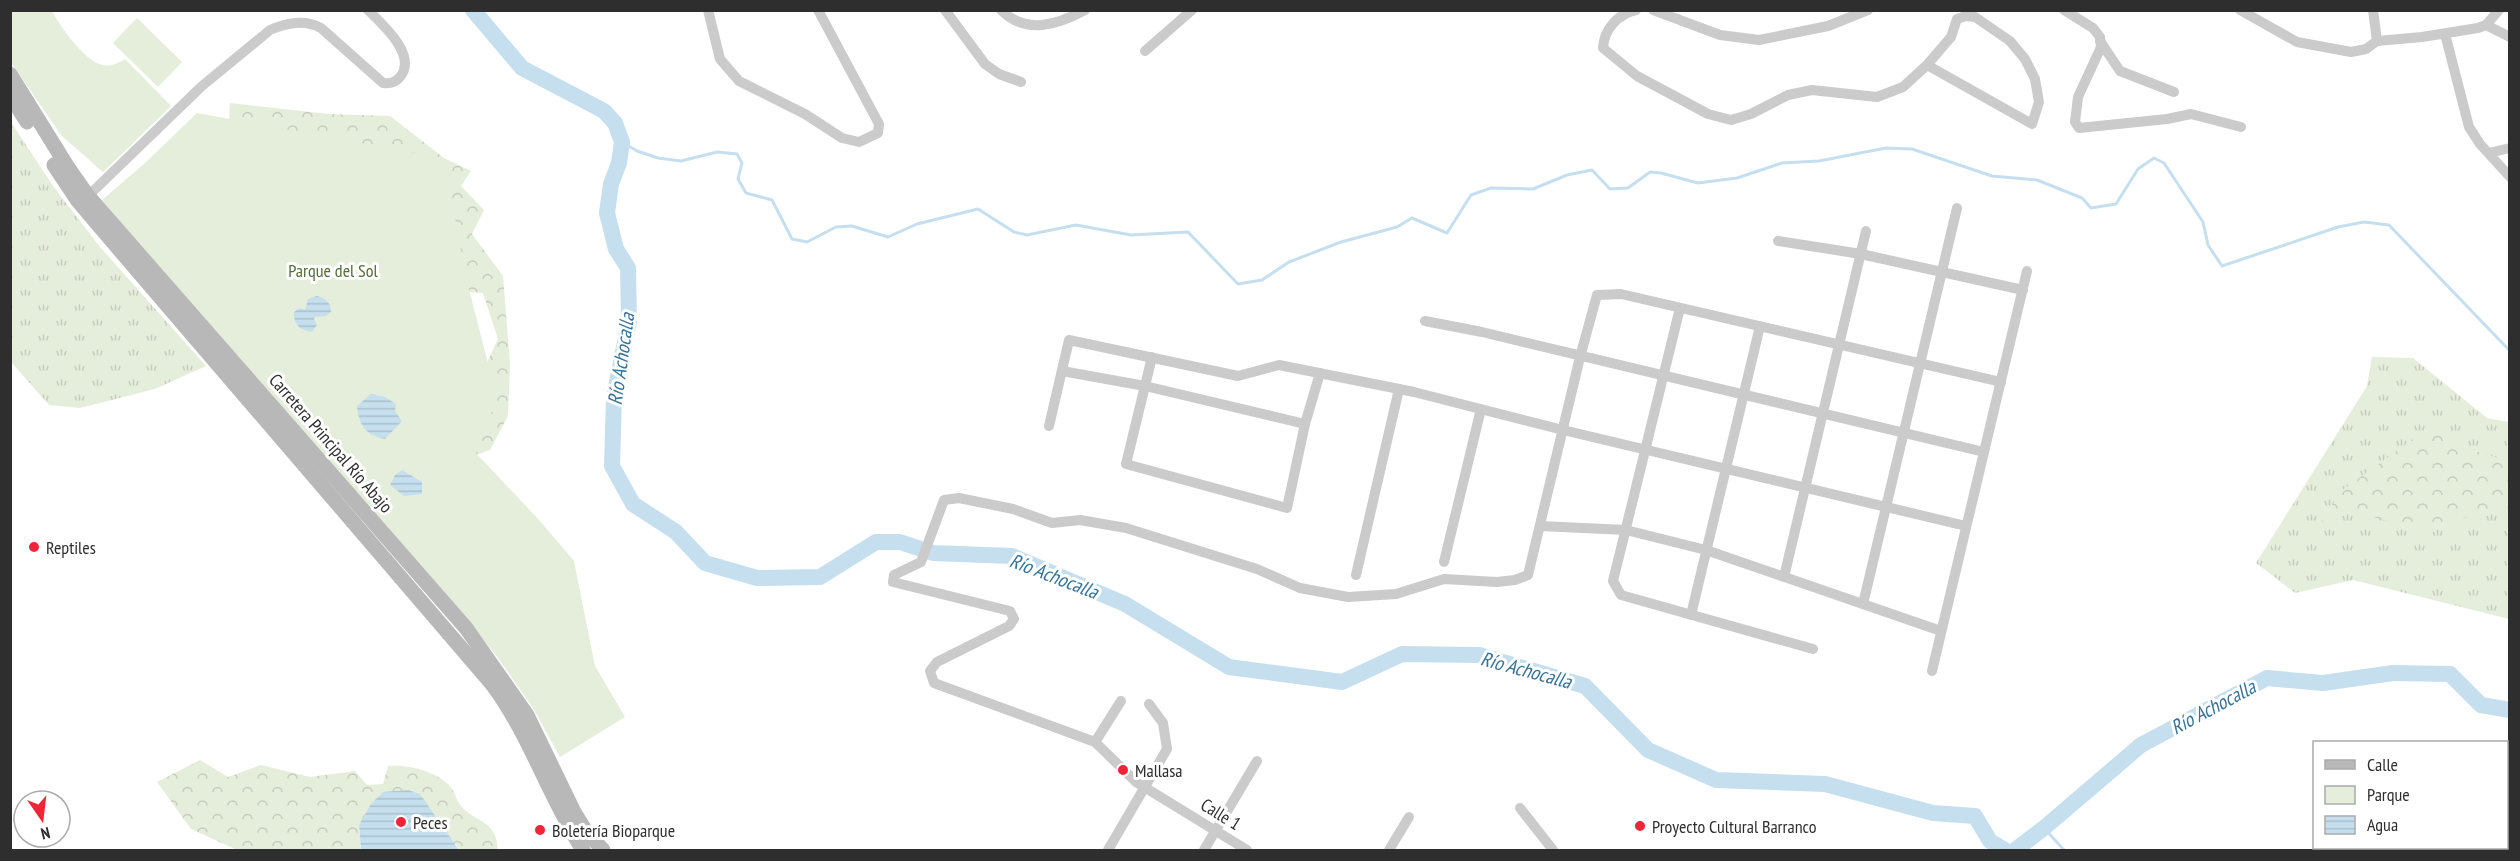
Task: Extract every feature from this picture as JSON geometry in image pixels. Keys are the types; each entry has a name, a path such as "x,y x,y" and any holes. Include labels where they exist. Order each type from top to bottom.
{"main road":[{"name":"Carretera Principal Río Abajo","path":"10,74 67,166 83,199 466,628 527,715 573,812 603,850"},
{"name":"Carretera Principal Río Abajo","path":"10,95 83,199 492,684 525,736 568,827 583,850"}],"street":[{"path":"83,199 202,86 270,30 280,26 302,22 321,28 376,78 383,83 393,82 401,75 404,68 401,48 392,32 368,10"},
{"path":"708,10 720,59 739,81 805,114 842,138 853,142 864,141 878,133 879,124 818,10"},
{"path":"945,10 986,64 999,74 1022,82"},
{"path":"1001,10 1012,21 1023,25 1041,26 1057,23 1085,10"},
{"path":"1145,51 1192,10"},
{"path":"1636,10 1621,16 1608,30 1603,48 1637,76 1708,114 1731,120 1751,114 1788,95 1812,90 1877,97 1903,87 1927,65 1951,37 1957,19 1966,16 1975,17 2010,41 2025,59 2035,79 2039,102 2032,124 1927,65"},
{"path":"1653,10 1720,35 1759,40 1827,26 1868,10"},
{"path":"2064,10 2093,28 2120,71 2174,92"},
{"path":"2240,10 2297,42 2351,52 2366,49 2377,41 2478,28 2486,25 2499,10"},
{"path":"2371,12 2377,41"},
{"path":"2486,25 2510,37"},
{"path":"2445,34 2465,118 2473,135 2510,177"},
{"path":"2100,41 2101,47 2078,97 2074,122 2079,128 2167,119 2191,114 2241,127"},
{"path":"2489,153 2510,148"},
{"path":"1863,604 1956,208"},
{"path":"1784,577 1866,231"},
{"path":"1778,241 1861,254 2023,290"},
{"path":"1932,671 2027,271"},
{"path":"1121,700 1095,742 934,683 930,671 937,662 1009,626 1014,619 1010,611 893,582 894,575 921,562 944,500 959,498 1013,509 1052,523 1080,520 1126,528 1257,569 1300,588 1348,597 1396,594 1444,579 1497,582 1515,580 1528,575 1580,356 1597,295 1621,294 2001,382"},
{"path":"1680,308 1613,582 1621,595 1813,649"},
{"path":"1425,321 1984,452"},
{"path":"1690,615 1760,326"},
{"path":"1049,426 1069,340 1238,376 1280,365 1400,389 1966,526"},
{"path":"1152,357 1126,464 1287,508 1305,424 1320,373"},
{"path":"1062,371 1145,386 1305,424"},
{"path":"1356,575 1400,389"},
{"path":"1444,562 1481,409"},
{"path":"1540,526 1626,530 1706,550 1941,631"},
{"path":"1108,850 1167,749 1163,723 1149,705"},
{"name":"Calle 1","path":"1095,742 1136,782 1247,850"},
{"path":"1204,850 1257,761"},
{"path":"1520,808 1553,850"},
{"path":"1389,850 1409,818"}],"green space":[{"path":"11,11 52,11 67,34 89,58 96,63 106,65 125,59 171,106 103,172 61,135 11,62"},
{"path":"137,18 182,62 158,87 113,43"},
{"path":"230,103 329,114 390,116 444,158 471,171 461,186 484,210 472,234 503,276 510,364 508,416 490,450 463,460 477,384 498,339 483,293 442,290 228,136"},
{"name":"Parque del Sol","path":"197,113 444,158 467,282 497,398 476,453 574,561 595,666 625,717 560,757 533,708 496,655 409,553 189,306 102,200"},
{"path":"11,122 53,186 100,247 206,366 155,389 80,408 49,405 11,362"},
{"path":"2372,357 2413,358 2487,418 2509,422 2509,619 2353,580 2295,593 2256,563 2367,386"},
{"path":"2428,428 2455,445 2509,461 2509,517 2479,512 2433,532 2348,511 2321,523 2340,492"},
{"path":"200,760 228,777 261,765 310,777 355,771 367,785 383,784 388,766 404,766 420,770 443,780 453,790 461,806 467,812 490,827 494,833 498,850 459,850 456,844 359,825 361,850 237,850 191,829 157,782"}],"water":[{"path":"317,296 327,301 331,312 326,316 315,317 317,325 312,332 301,328 296,323 294,312 300,308 305,310 308,299"},
{"path":"371,394 385,397 396,404 395,411 402,421 385,439 368,432 359,419 357,406"},
{"path":"402,470 422,482 422,494 404,496 390,485 395,475"},
{"name":"Peces","path":"408,790 420,794 459,850 361,850 359,825 371,804 383,792"}],"waterway":[{"name":"Río Achocalla","path":"473,10 522,68 604,111 615,123 622,142 619,163 611,184 607,213 616,249 628,268 629,322 614,397 612,466 633,504 676,532 705,563 757,578 820,577 876,542 900,542 933,553 1012,556 1125,604 1229,667 1342,682 1402,654 1479,655 1585,686 1648,750 1716,780 1825,784 1933,813 1975,816 1990,841 2005,850"},
{"path":"622,142 637,151 658,158 681,161 717,152 737,154 742,163 738,179 746,193 772,200 792,239 807,242 836,227 852,226 888,237 917,224 978,209 1014,232 1027,235 1076,225 1131,235 1188,232 1238,284 1262,280 1289,262 1341,242 1397,227 1412,218 1447,233 1471,195 1491,188 1533,189 1567,175 1592,170 1610,189 1628,188 1650,172 1698,183 1737,178 1782,163 1819,161 1886,148 1912,149 1992,176 2037,180 2082,198 2091,208 2116,204 2138,169 2154,158 2164,163 2203,222 2208,245 2222,266 2338,227 2364,222 2389,225 2510,351"},
{"name":"Río Achocalla","path":"2015,850 2141,745 2267,678 2323,683 2393,673 2450,674 2481,705 2510,710"},
{"path":"2044,828 2064,850"}],"place":[{"name":"Reptiles","path":"34,547"},
{"name":"Mallasa","path":"1123,770"},
{"name":"Peces","path":"401,822"},
{"name":"Proyecto Cultural Barranco","path":"1640,826"},
{"name":"Boletería Bioparque","path":"540,830"}]}
